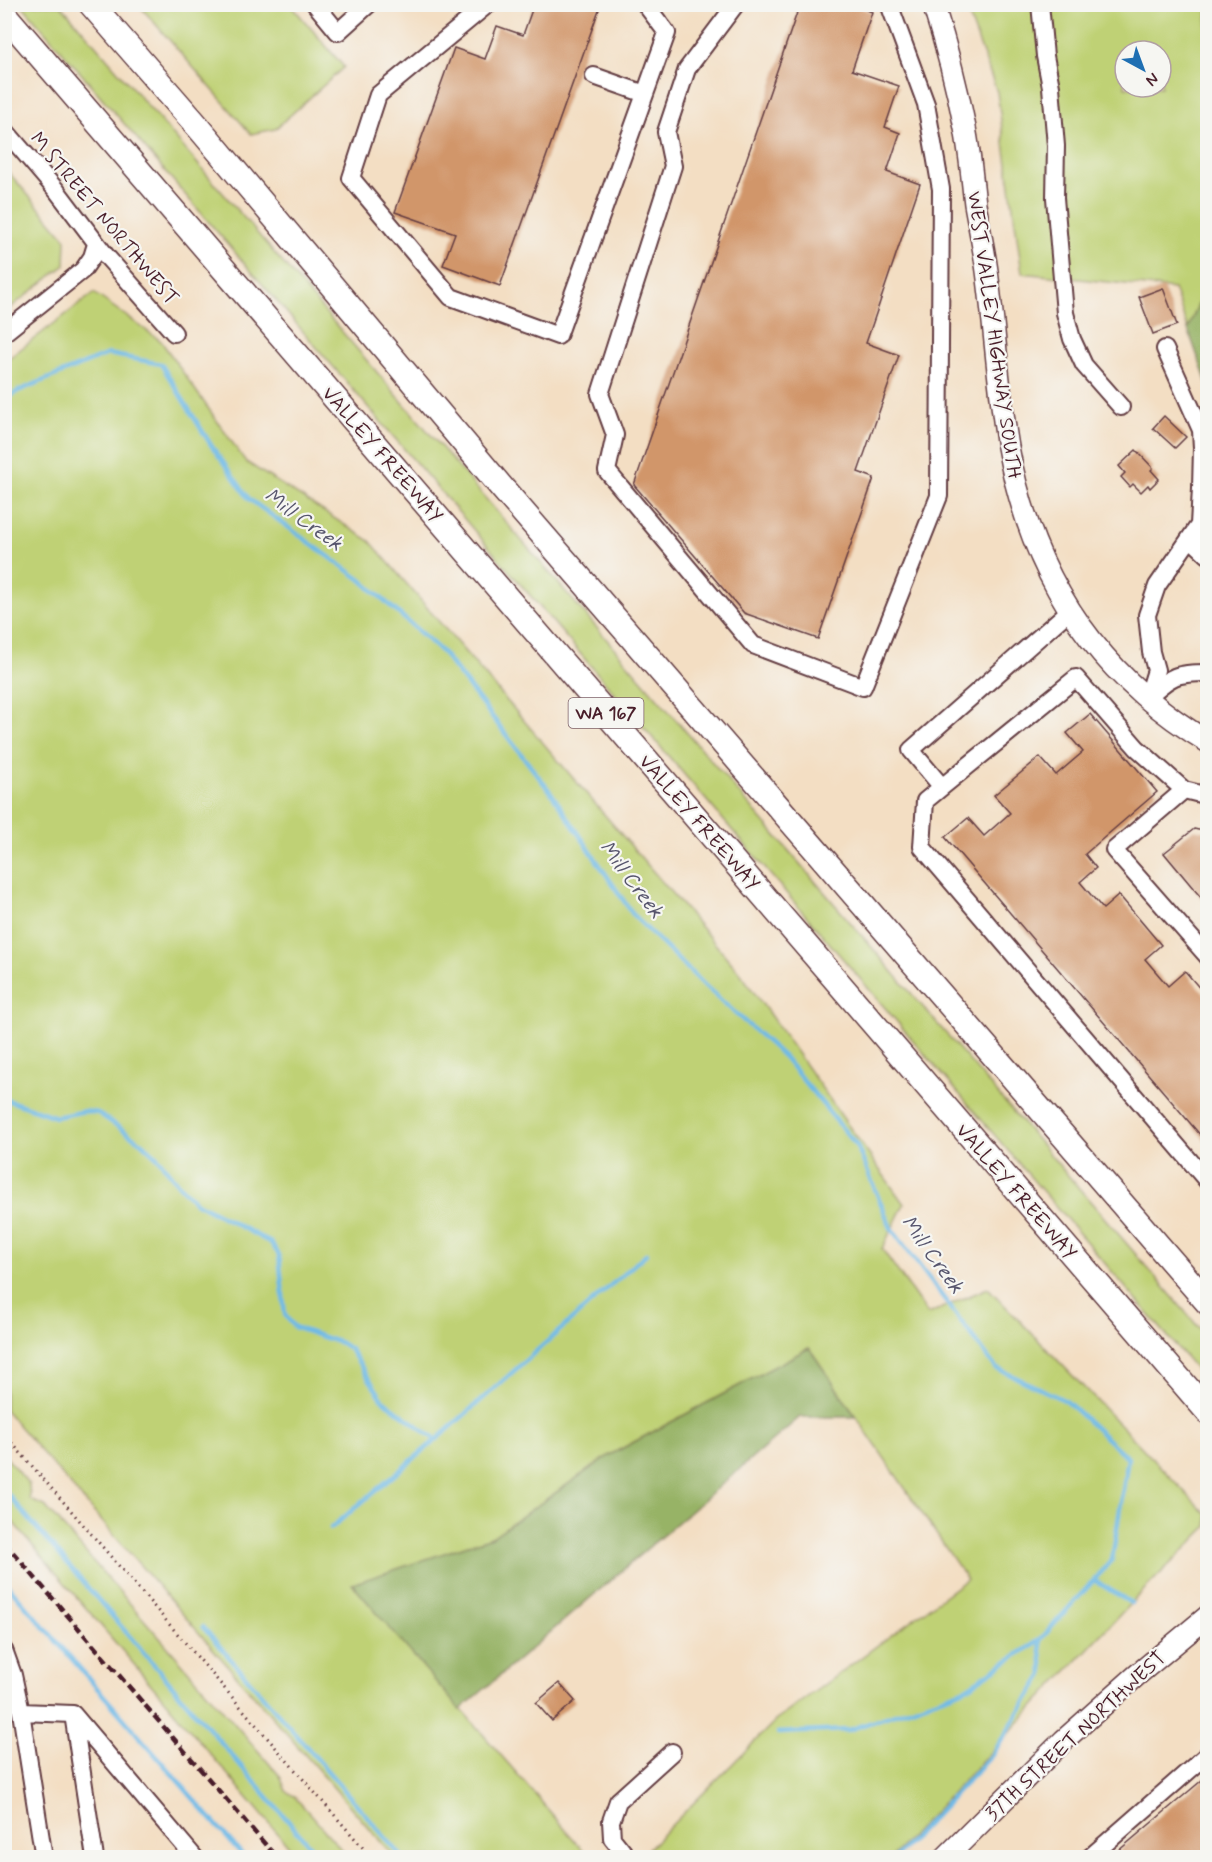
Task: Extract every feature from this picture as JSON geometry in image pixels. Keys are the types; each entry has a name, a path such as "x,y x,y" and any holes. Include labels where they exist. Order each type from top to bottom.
{"highway":[{"path":"91,4 200,129 511,498 1208,1303"},
{"name":"VALLEY FREEWAY","path":"4,14 1208,1412"}],"main road":[{"name":"WEST VALLEY HIGHWAY SOUTH","path":"933,4 950,60 965,129 987,269 1008,447 1018,493 1038,552 1069,611 1094,645 1147,699 1173,720 1208,742"},
{"name":"37TH STREET NORTHWEST","path":"945,1857 1064,1740 1208,1616"}],"street":[{"path":"315,4 338,32 369,4"},
{"path":"488,4 378,95 351,178 451,297 558,336 667,33 645,4"},
{"path":"736,4 687,69 666,132 674,166 600,394 615,435 607,471 753,645 863,687 939,496 941,189 926,105 889,4"},
{"path":"1040,4 1056,146 1054,198 1065,313 1072,339 1084,365 1121,407"},
{"path":"594,76 645,94"},
{"name":"M STREET NORTHWEST","path":"4,129 57,191 96,244 174,333"},
{"path":"4,333 83,270 92,257 96,244"},
{"path":"1147,699 1156,670 1150,652 1147,615 1157,586 1199,525 1203,448 1201,430 1165,349"},
{"path":"1190,538 1208,555"},
{"path":"942,787 911,750 1069,611"},
{"path":"1147,699 1168,679 1181,674 1208,673"},
{"path":"1208,796 1185,790 1137,748 1076,678 925,801 922,847 1202,1163 1208,1182"},
{"path":"1185,790 1114,850 1208,957"},
{"path":"4,1650 13,1675 21,1712 44,1857"},
{"path":"21,1712 73,1714 195,1857"},
{"path":"73,1714 95,1857"},
{"path":"628,1857 612,1838 611,1821 618,1801 672,1752"},
{"path":"1089,1857 1208,1754"}],"path":[{"path":"4,1434 372,1857"}],"green space":[{"path":"22,5 61,5 1207,1337 1207,1382"},
{"path":"139,5 291,5 344,67 275,129 251,134"},
{"path":"965,5 1207,5 1207,283 1188,329 1174,289 1022,273 997,92"},
{"path":"4,167 66,239 65,265 5,312"},
{"path":"1207,283 1207,383 1188,329"},
{"path":"94,293 161,341 246,462 370,541 741,974 904,1204 882,1249 928,1314 988,1288 1207,1515 1207,1527 1131,1603 892,1857 644,1857 642,1855 775,1721 967,1579 809,1348 610,1455 492,1537 353,1584 589,1857 394,1857 5,1410 5,361"},
{"path":"809,1348 856,1417 800,1417 460,1710 352,1584 492,1537 610,1455"},
{"path":"5,1456 29,1484 30,1500 45,1506 280,1776 286,1791 295,1797 348,1857 298,1857 5,1513"}],"building":[{"path":"534,4 601,4 500,286 443,265 455,233 395,212 454,48 485,59 497,26 523,35"},
{"path":"800,4 852,4 872,12 852,70 899,86 885,127 900,133 887,172 920,184 866,343 899,355 858,472 874,478 818,639 744,613 634,485"},
{"path":"1163,288 1177,325 1153,334 1139,297"},
{"path":"1164,416 1186,437 1175,448 1153,428"},
{"path":"1136,450 1153,468 1151,470 1159,479 1150,488 1148,485 1141,492 1133,484 1130,487 1121,477 1125,473 1119,466"},
{"path":"1090,714 1157,792 1085,854 1096,868 1080,882 1103,909 1119,895 1161,945 1145,959 1168,986 1185,971 1208,998 1208,1144 945,837 968,818 984,836 1010,813 994,795 1040,757 1056,775 1083,752 1067,733"},
{"path":"1194,829 1208,832 1208,906 1164,853"},
{"path":"559,1683 575,1701 552,1721 536,1703"},
{"path":"1208,1775 1208,1857 1111,1857"}],"waterway":[{"name":"Mill Creek","path":"4,401 18,391 108,354 161,364 211,445 249,499 360,579 442,652 552,794 634,916 704,985 784,1057 857,1146 891,1228 996,1368 1066,1401 1128,1458 1112,1560 1040,1640 963,1690 849,1730 778,1733"},
{"path":"4,1099 56,1117 85,1111 98,1113 142,1143 158,1158 195,1202 271,1243 279,1255 285,1315 294,1327 341,1343 350,1349 383,1400 436,1440"},
{"path":"331,1528 436,1440 646,1254"},
{"path":"4,1490 320,1858"},
{"path":"1094,1580 1131,1603"},
{"path":"4,1581 245,1858"},
{"path":"203,1627 403,1858"},
{"path":"895,1858 992,1755 1043,1675 1040,1640"}],"railway":[{"path":"4,1542 277,1858"}]}
